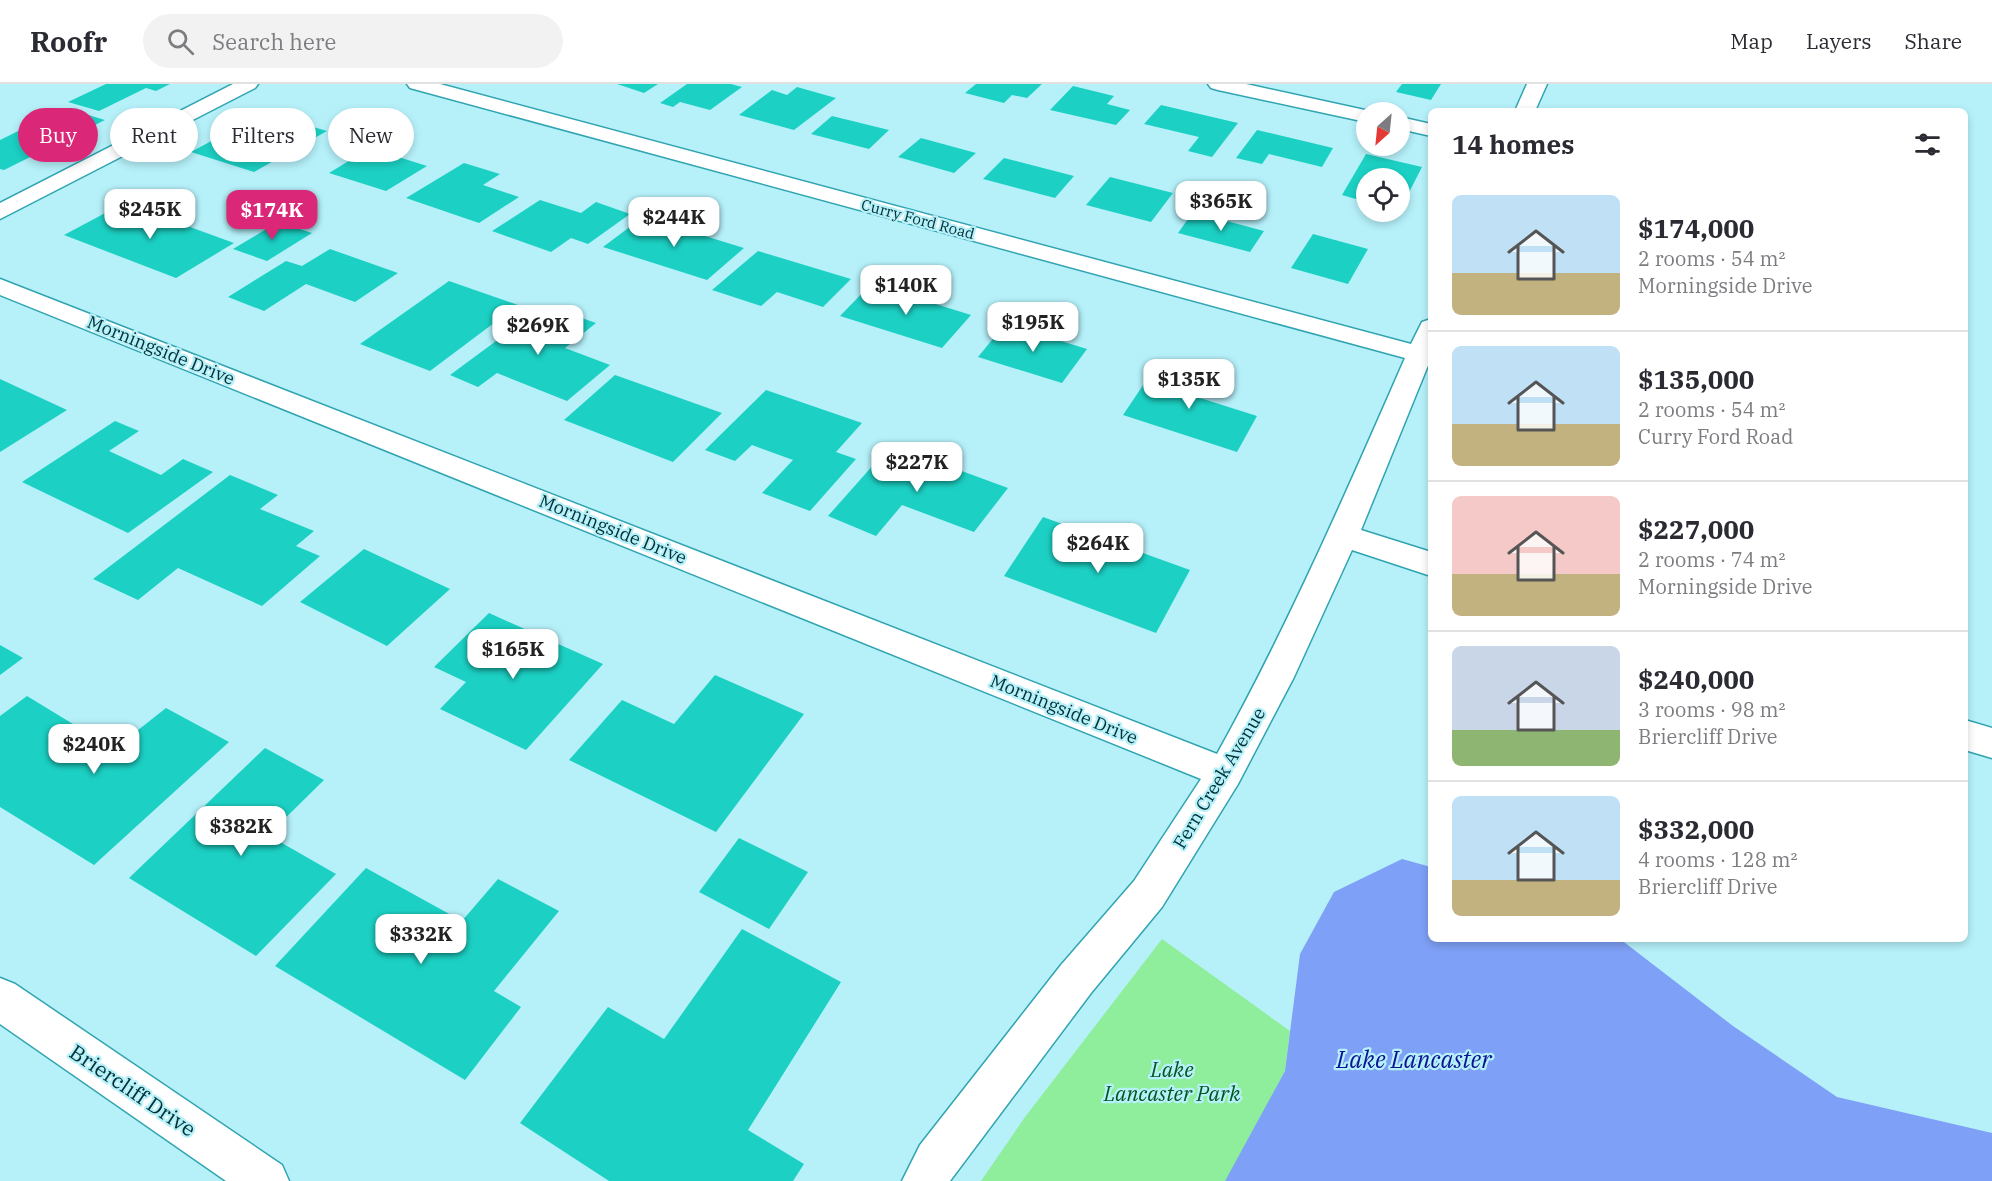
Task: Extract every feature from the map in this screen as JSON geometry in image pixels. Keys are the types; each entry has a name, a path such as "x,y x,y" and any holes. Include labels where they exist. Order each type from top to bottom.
{"street":[{"path":"0,212 248,84"},
{"name":"Curry Ford Road","path":"417,84 1419,354"},
{"path":"1218,84 1356,114"},
{"path":"1526,108 1537,84"},
{"path":"1410,125 1428,129"},
{"name":"Morningside Drive","path":"0,286 1225,773"},
{"name":"Fern Creek Avenue","path":"926,1181 936,1161 1076,979 1148,894 1225,773 1277,677 1343,536 1428,334"},
{"path":"1343,536 1428,563"},
{"path":"1968,736 1992,743"},
{"name":"Briercliff Drive","path":"0,999 266,1181"}],"green space":[{"name":"Lake Lancaster Park","path":"1162,939 1290,1031 1285,1071 1231,1174 1225,1181 981,1181 1025,1117"}],"water":[{"name":"Lake Lancaster","path":"1402,859 1428,866 1428,942 1624,942 1733,1026 1837,1097 1992,1133 1992,1181 1225,1181 1285,1071 1300,954 1334,892"}],"building":[{"path":"106,84 170,84 156,91 146,88 99,111 98,108 89,108 68,102"},
{"path":"617,84 658,84 644,93"},
{"path":"687,84 731,84 742,87 710,110 680,102 673,107 660,103"},
{"path":"976,84 1042,84 1027,98 1012,95 1004,103 965,93"},
{"path":"1402,84 1441,84 1431,100 1396,92"},
{"path":"1073,86 1114,96 1107,104 1130,110 1116,125 1050,110"},
{"path":"797,87 836,98 794,130 739,115 772,90 787,95"},
{"path":"1161,105 1238,123 1212,157 1188,151 1199,137 1144,124"},
{"path":"832,116 889,130 869,149 811,134"},
{"path":"316,128 327,131 316,137"},
{"path":"1257,130 1333,148 1322,167 1269,154 1262,164 1236,158"},
{"path":"18,131 18,162 20,162 4,170 0,169 0,140"},
{"path":"921,138 976,153 954,173 898,157"},
{"path":"210,142 210,158 198,154 198,148"},
{"path":"1365,156 1375,156 1422,167 1410,190 1410,168 1358,168"},
{"path":"1004,158 1074,176 1055,198 983,179"},
{"path":"222,162 272,162 254,172"},
{"path":"347,162 414,162 427,166 386,191 329,173"},
{"path":"464,163 500,174 483,185 519,197 479,223 406,198"},
{"path":"1356,171 1356,199 1342,195"},
{"path":"1110,177 1173,193 1151,222 1086,205"},
{"path":"540,200 581,213 596,202 630,214 588,244 571,238 551,252 492,231"},
{"path":"124,203 234,243 176,278 64,235"},
{"path":"1193,212 1264,231 1250,252 1178,233"},
{"path":"643,217 744,248 707,280 603,247"},
{"path":"278,222 312,233 267,261 233,249"},
{"path":"1313,234 1368,249 1348,284 1291,268"},
{"path":"330,249 398,273 355,302 306,284 264,311 228,297 286,261 302,266"},
{"path":"758,251 851,279 823,307 777,292 761,306 712,290"},
{"path":"449,281 518,305 430,371 360,344"},
{"path":"871,284 971,315 942,348 840,316"},
{"path":"545,305 596,323 565,348 610,365 567,401 497,373 478,387 450,375"},
{"path":"1005,324 1087,349 1062,383 978,357"},
{"path":"1156,366 1207,382 1197,397 1257,416 1237,452 1123,415"},
{"path":"615,375 722,413 673,462 564,420"},
{"path":"0,379 67,410 0,452"},
{"path":"766,390 862,423 836,452 856,459 810,511 762,493 793,460 752,445 735,461 705,450"},
{"path":"115,421 139,431 109,451 161,475 183,459 213,472 128,533 22,482"},
{"path":"891,445 1008,488 974,532 902,505 876,536 828,516"},
{"path":"230,475 278,495 260,509 314,531 296,546 320,556 262,606 178,568 138,600 93,579"},
{"path":"1043,517 1190,570 1156,633 1004,576"},
{"path":"364,549 450,589 387,646 300,602"},
{"path":"489,613 603,664 526,750 440,709 466,682 434,667"},
{"path":"0,645 23,658 0,675"},
{"path":"715,675 804,714 716,832 569,760 622,700 674,724"},
{"path":"27,696 114,749 166,708 229,742 94,865 0,807 0,716"},
{"path":"265,748 324,780 268,835 336,874 256,956 129,878"},
{"path":"739,838 808,872 769,929 699,892"},
{"path":"366,868 462,921 498,879 559,911 494,991 521,1007 465,1080 275,966"},
{"path":"742,929 841,982 748,1130 804,1164 793,1181 609,1181 520,1123 608,1007 664,1039"}]}
